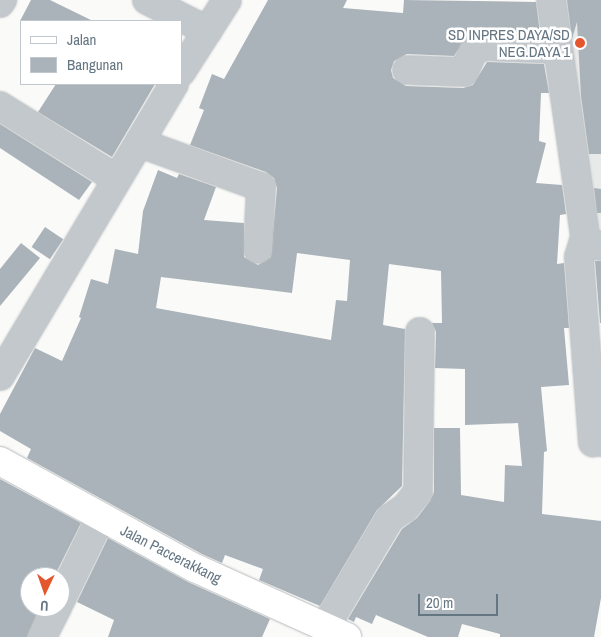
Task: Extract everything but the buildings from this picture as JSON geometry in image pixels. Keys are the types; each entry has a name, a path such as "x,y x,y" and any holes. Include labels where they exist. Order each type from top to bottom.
{"main road":[{"name":"Jalan Paccerakkang","path":"0,461 195,568 336,632"}],"street":[{"path":"147,0 208,31"},
{"path":"182,70 227,0"},
{"path":"552,0 558,49 593,242 579,256 594,442 601,442"},
{"path":"407,70 464,72 473,52 483,46 558,49"},
{"path":"0,376 173,85"},
{"path":"0,106 117,178"},
{"path":"140,143 261,186 258,249"},
{"path":"336,632 390,518 413,500 418,492 420,332"},
{"path":"70,581 101,517"},
{"path":"42,637 52,617"}],"shaded area":[{"path":"558,0 601,0 601,252"}],"place":[{"name":"SD INPRES DAYA/SD NEG.DAYA 1","path":"580,43"}]}
